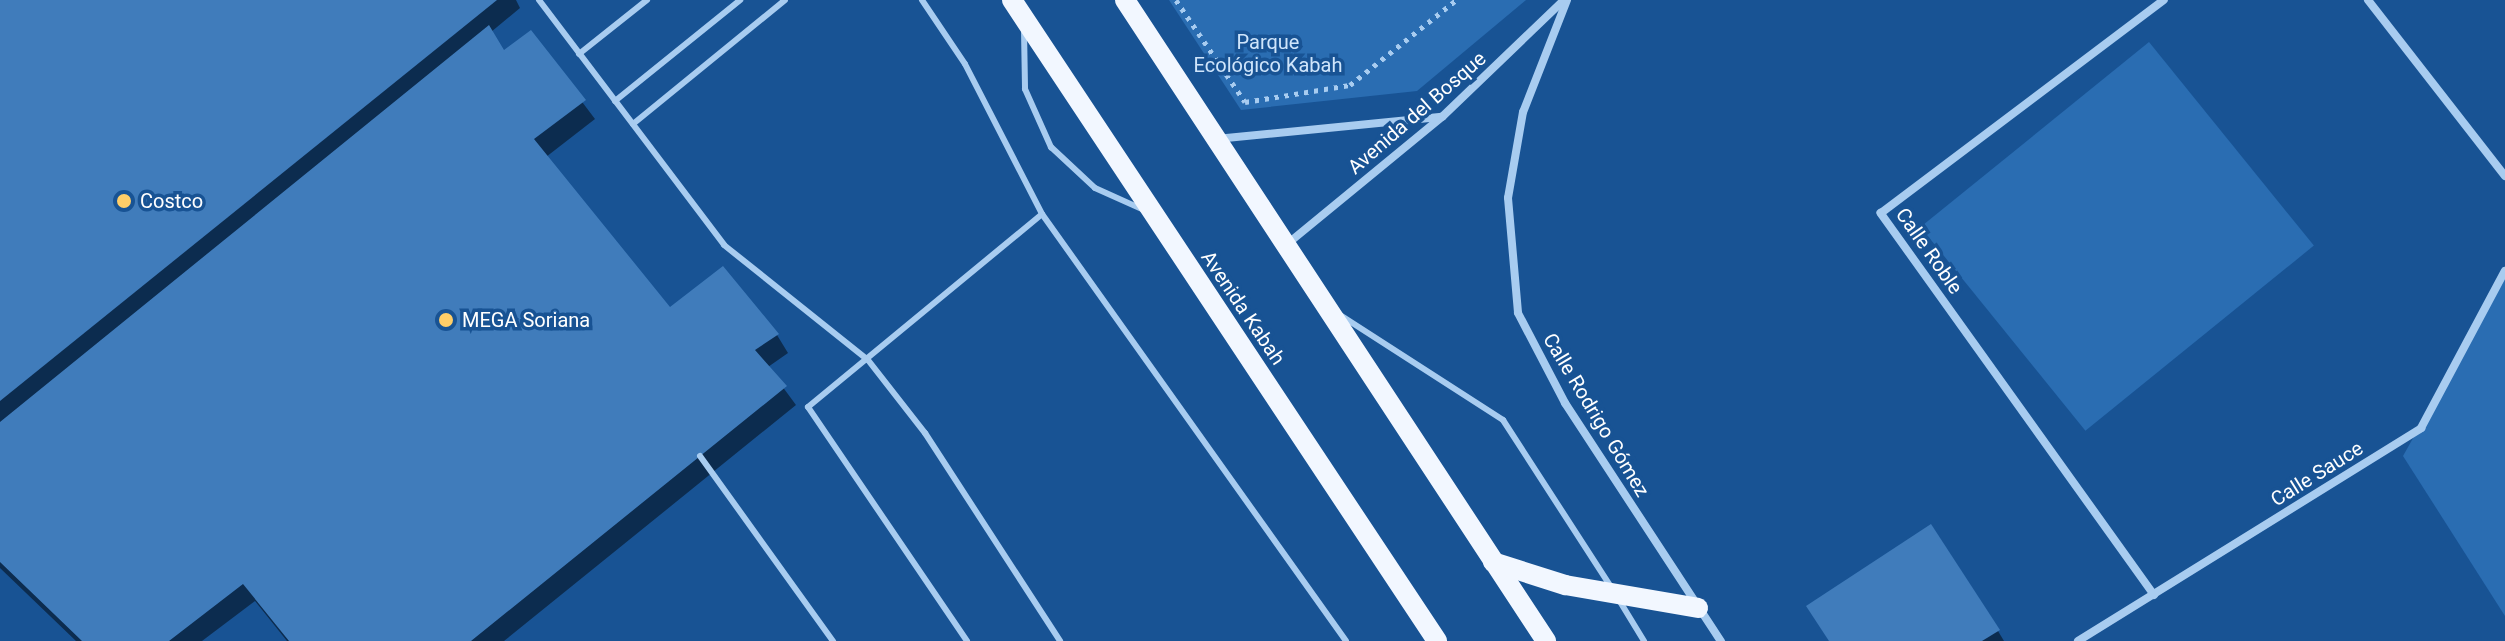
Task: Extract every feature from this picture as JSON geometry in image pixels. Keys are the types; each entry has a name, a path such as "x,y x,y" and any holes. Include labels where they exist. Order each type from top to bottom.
{"main road":[{"name":"Avenida Kabah","path":"1012,0 1437,641"},
{"path":"1125,0 1546,641"},
{"path":"1493,562 1616,595 1698,608"}],"street":[{"name":"Avenida del Bosque","path":"1285,245 1443,116 1566,0"},
{"name":"Calle Rodrigo Gómez","path":"1566,0 1523,112 1508,198 1518,313 1565,403 1721,641"},
{"name":"Calle Roble","path":"2154,595 1881,213 2164,0"},
{"path":"2368,0 2505,176"},
{"path":"1216,139 1443,116"},
{"name":"Calle Sauce","path":"2078,641 2421,428 2505,271"}],"lane":[{"path":"539,0 724,245 868,360 925,433 1060,641"},
{"path":"579,54 647,0"},
{"path":"615,101 740,0"},
{"path":"633,124 785,0"},
{"path":"922,0 965,64 1042,214 1346,641"},
{"path":"1025,19 1025,89 1051,147 1095,188 1151,213"},
{"path":"967,641 808,407 1042,214"},
{"path":"1324,305 1503,420 1644,641"},
{"path":"700,456 833,641"}],"path":[{"path":"1176,0 1245,102 1350,85 1456,0"}],"green space":[{"name":"Parque Ecológico Kabah","path":"1169,0 1526,0 1417,91 1241,110"},
{"path":"2149,42 2314,246 2085,431 1921,227"},
{"path":"2505,275 2505,616 2403,456"}],"building":[{"name":"Costco","path":"0,0 497,0 0,401"},
{"name":"MEGA Soriana","path":"489,25 504,50 531,30 586,100 534,139 670,307 723,266 779,334 755,350 787,386 471,641 289,641 243,584 169,641 82,641 0,562 0,422"},
{"path":"1931,524 2000,630 1982,641 1829,641 1806,606"}],"place":[{"name":"Costco","path":"124,201"},
{"name":"MEGA Soriana","path":"446,320"}]}
